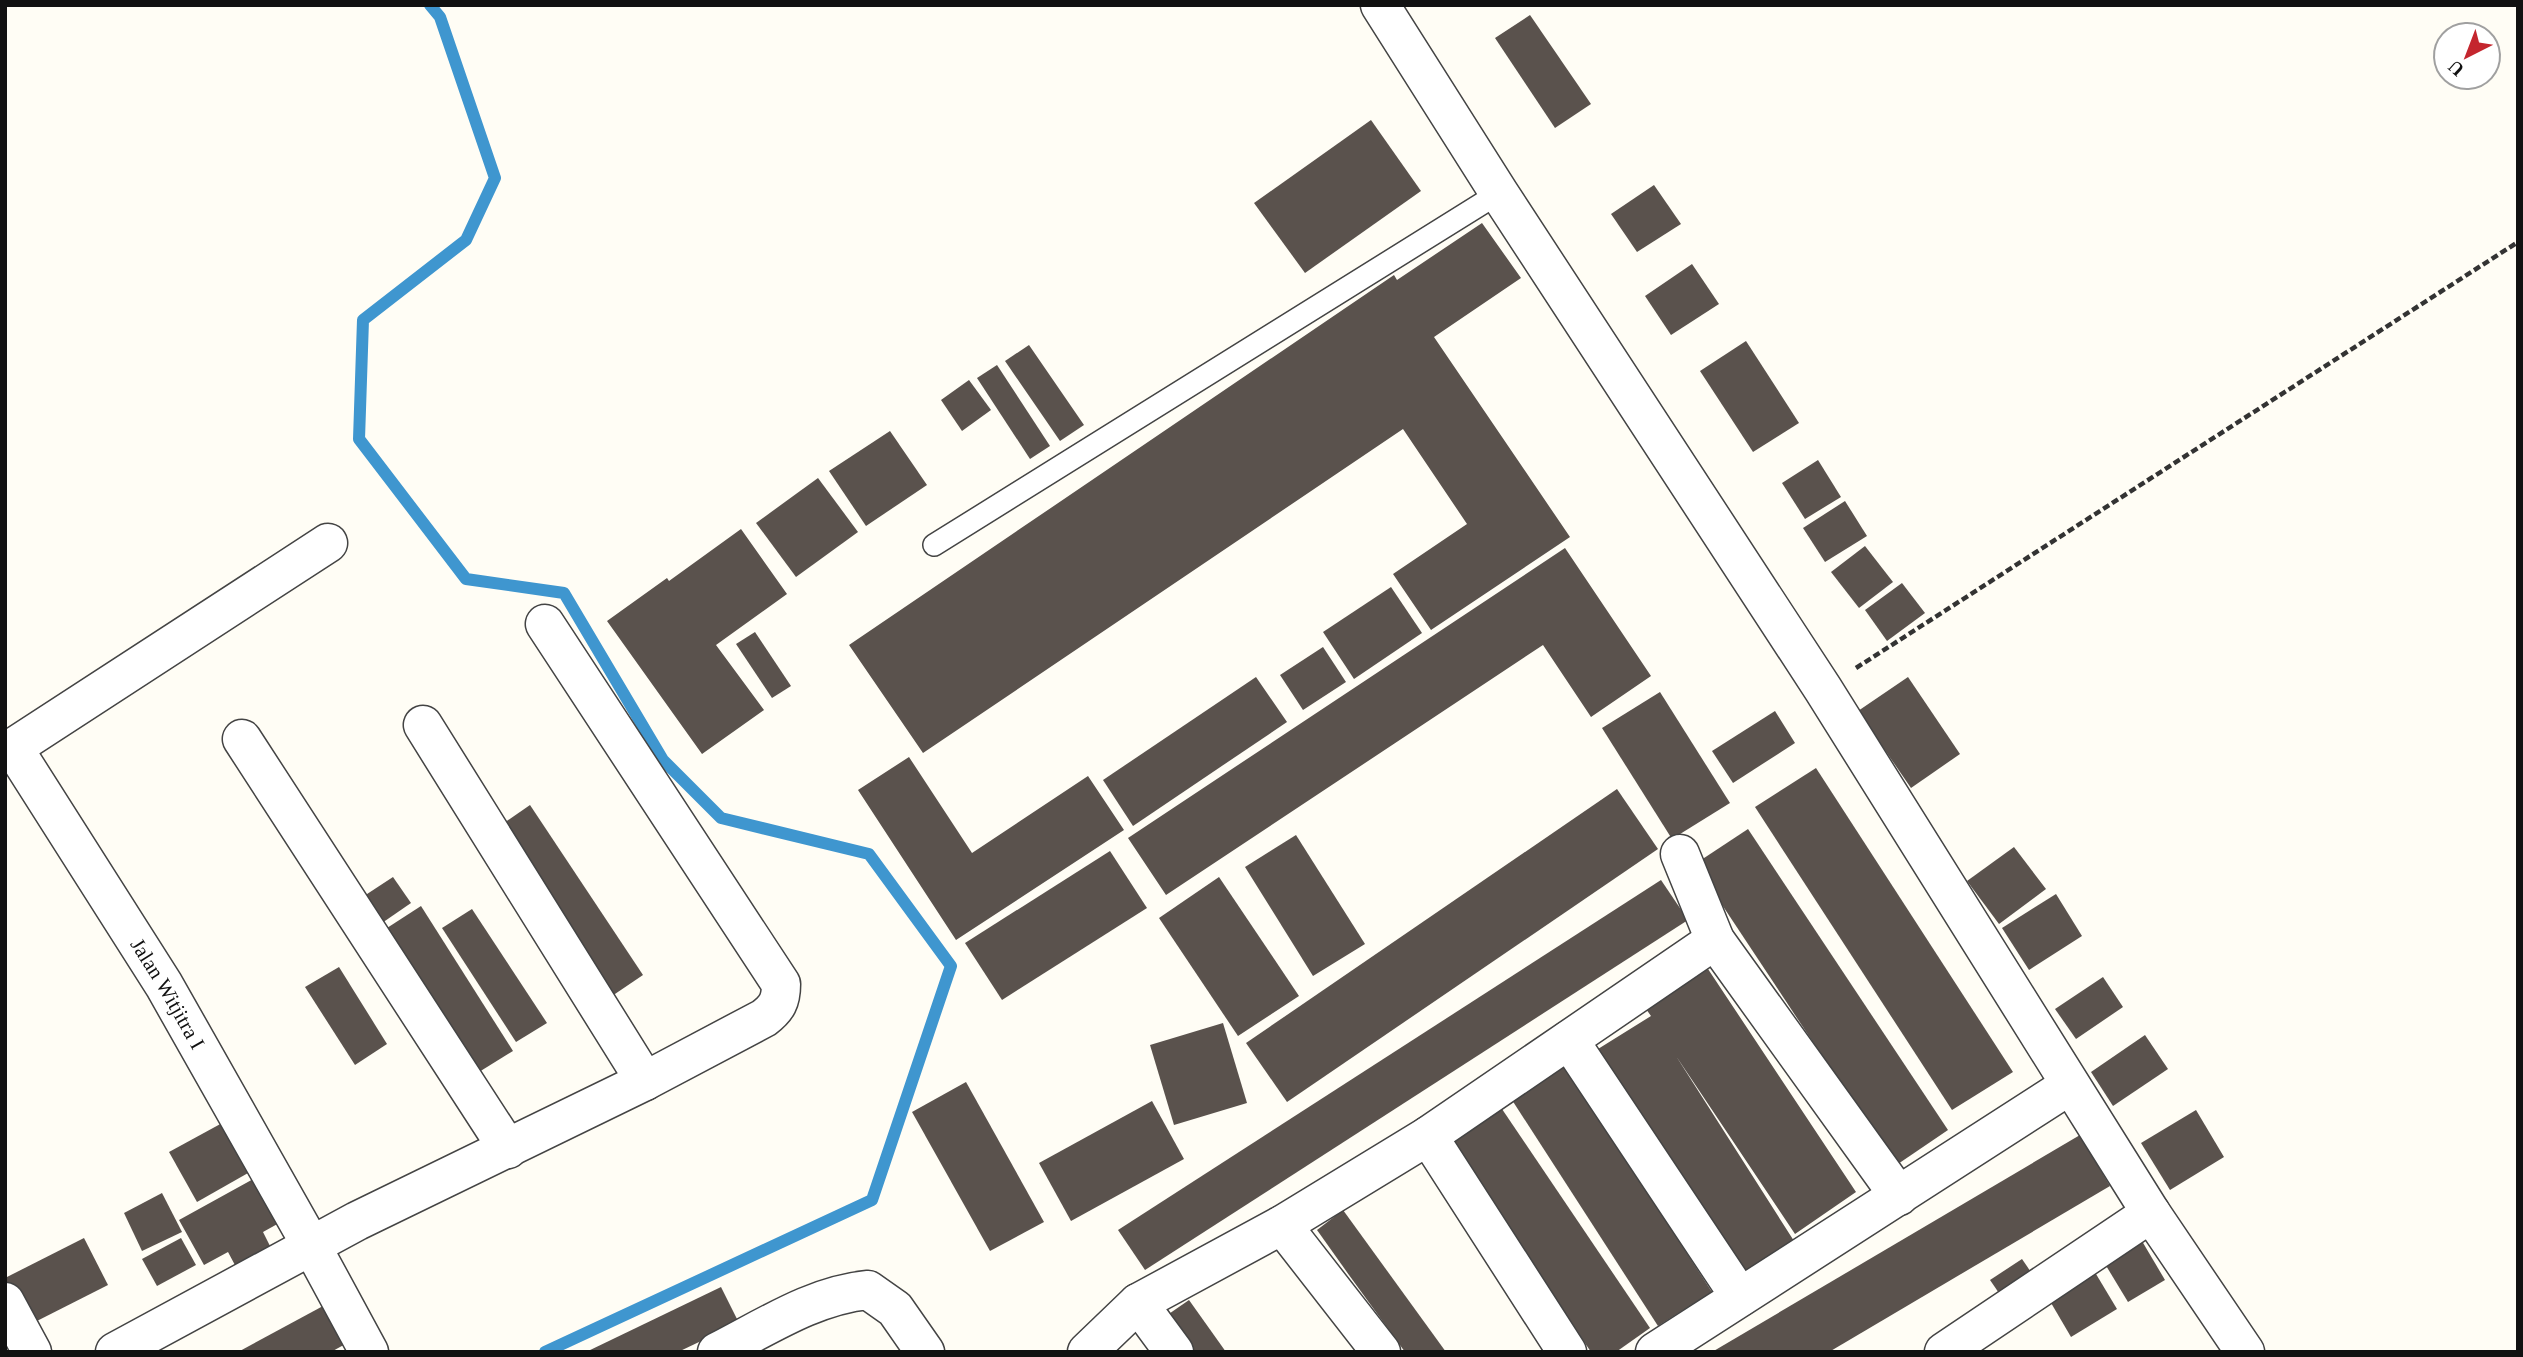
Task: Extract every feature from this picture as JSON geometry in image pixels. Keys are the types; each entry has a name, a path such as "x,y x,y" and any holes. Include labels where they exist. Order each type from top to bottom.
{"street":[{"path":"1380,5 1499,193 1823,689 2151,1213 2245,1352"},
{"path":"10,751 328,542"},
{"path":"115,1352 357,1221 645,1082 776,1009 781,998 781,984 545,624"},
{"path":"423,725 645,1082"},
{"path":"242,739 508,1149"},
{"name":"Jalan Witjitra I","path":"10,751 164,985 312,1245 369,1352"},
{"path":"1680,854 1715,940 1899,1196"},
{"path":"1087,1352 1138,1303 1282,1224 1428,1136 1715,940"},
{"path":"1569,1041 1740,1297"},
{"path":"1655,1352 2070,1085"},
{"path":"1428,1136 1567,1352"},
{"path":"1944,1352 2151,1213"},
{"path":"1282,1224 1381,1352"},
{"path":"717,1352 817,1301 843,1292 869,1290 895,1309 925,1352"},
{"path":"5,1302 32,1352"},
{"path":"1138,1303 1174,1352"}],"lane":[{"path":"934,545 1499,193"}],"path":[{"path":"1823,689 2518,242"}],"building":[{"path":"1530,15 1591,104 1555,128 1495,38"},
{"path":"1371,120 1421,191 1305,273 1254,203"},
{"path":"1654,185 1681,224 1637,252 1611,214"},
{"path":"1482,223 1521,278 1434,337 1570,537 1431,630 1393,574 1467,524 1403,429 923,753 849,645 1394,275 1397,280"},
{"path":"1692,264 1719,304 1671,335 1645,296"},
{"path":"1746,341 1799,423 1753,452 1700,371"},
{"path":"1029,345 1084,425 1060,441 1005,361"},
{"path":"997,365 1050,446 1030,459 977,378"},
{"path":"969,380 991,410 962,431 941,400"},
{"path":"890,431 927,485 866,526 829,471"},
{"path":"1818,460 1841,497 1805,519 1782,483"},
{"path":"818,478 858,532 796,577 756,523"},
{"path":"1845,501 1867,536 1825,562 1803,528"},
{"path":"741,529 787,594 716,645 764,710 702,754 607,621 667,578 669,581"},
{"path":"1865,546 1893,582 1859,608 1831,572"},
{"path":"1565,548 1651,676 1591,717 1543,645 1166,895 1128,838"},
{"path":"1902,583 1925,613 1887,641 1865,610"},
{"path":"1391,587 1422,633 1354,679 1323,632"},
{"path":"755,632 791,686 772,698 736,644"},
{"path":"1323,647 1346,682 1303,710 1280,675"},
{"path":"1256,677 1287,722 1133,826 1103,780"},
{"path":"1908,677 1960,754 1911,788 1858,711"},
{"path":"1660,692 1730,803 1672,839 1602,728"},
{"path":"1775,711 1795,743 1733,783 1712,751"},
{"path":"909,757 972,853 1088,776 1124,830 956,940 858,790"},
{"path":"1816,768 2013,1072 1952,1110 1755,807"},
{"path":"1617,789 1658,849 1287,1102 1246,1043"},
{"path":"530,805 643,975 612,996 498,827"},
{"path":"1748,829 1948,1130 1895,1166 1695,864"},
{"path":"1296,835 1365,944 1313,976 1245,867"},
{"path":"2014,847 2046,889 1999,924 1967,881"},
{"path":"1110,851 1147,908 1002,1000 965,943"},
{"path":"393,877 411,903 382,923 364,896"},
{"path":"1219,877 1299,996 1238,1036 1159,918"},
{"path":"1661,880 1688,920 1145,1270 1118,1230"},
{"path":"2056,894 2082,936 2029,970 2002,928"},
{"path":"421,906 513,1051 479,1072 387,928"},
{"path":"472,909 547,1023 516,1042 442,928"},
{"path":"339,967 387,1044 355,1065 305,987"},
{"path":"1708,969 1856,1192 1795,1234 1676,1056 1794,1241 1742,1274 1598,1049 1651,1016 1646,1009"},
{"path":"2103,977 2123,1007 2076,1039 2055,1009"},
{"path":"1223,1023 1247,1103 1174,1125 1150,1045"},
{"path":"2145,1035 2168,1069 2113,1106 2091,1072"},
{"path":"1565,1065 1712,1292 1658,1326 1512,1100"},
{"path":"966,1082 1044,1222 990,1251 912,1112"},
{"path":"1152,1101 1184,1159 1071,1221 1039,1163"},
{"path":"1502,1109 1650,1328 1616,1352 1591,1352 1450,1143"},
{"path":"2196,1110 2224,1157 2170,1190 2141,1143"},
{"path":"235,1116 262,1165 197,1202 169,1152"},
{"path":"2080,1135 2110,1186 1829,1352 1712,1352"},
{"path":"266,1172 290,1217 263,1232 272,1250 236,1267 228,1252 204,1265 179,1220"},
{"path":"162,1193 182,1232 142,1251 124,1213"},
{"path":"1343,1210 1446,1352 1405,1352 1349,1275 1317,1230"},
{"path":"2139,1236 2165,1280 2128,1302 2102,1259"},
{"path":"84,1238 108,1285 29,1325 5,1278"},
{"path":"181,1238 196,1265 157,1286 142,1259"},
{"path":"2022,1259 2035,1278 2003,1299 1990,1280"},
{"path":"2093,1269 2117,1309 2071,1337 2047,1296"},
{"path":"721,1287 739,1323 678,1352 586,1352"},
{"path":"336,1299 358,1337 331,1352 238,1352"},
{"path":"1189,1300 1226,1352 1187,1352 1163,1318"}],"waterway":[{"path":"430,5 440,17 495,178 466,240 363,320 359,439 466,579 564,593 663,760 721,818 869,854 951,966 872,1200 545,1352"}]}
